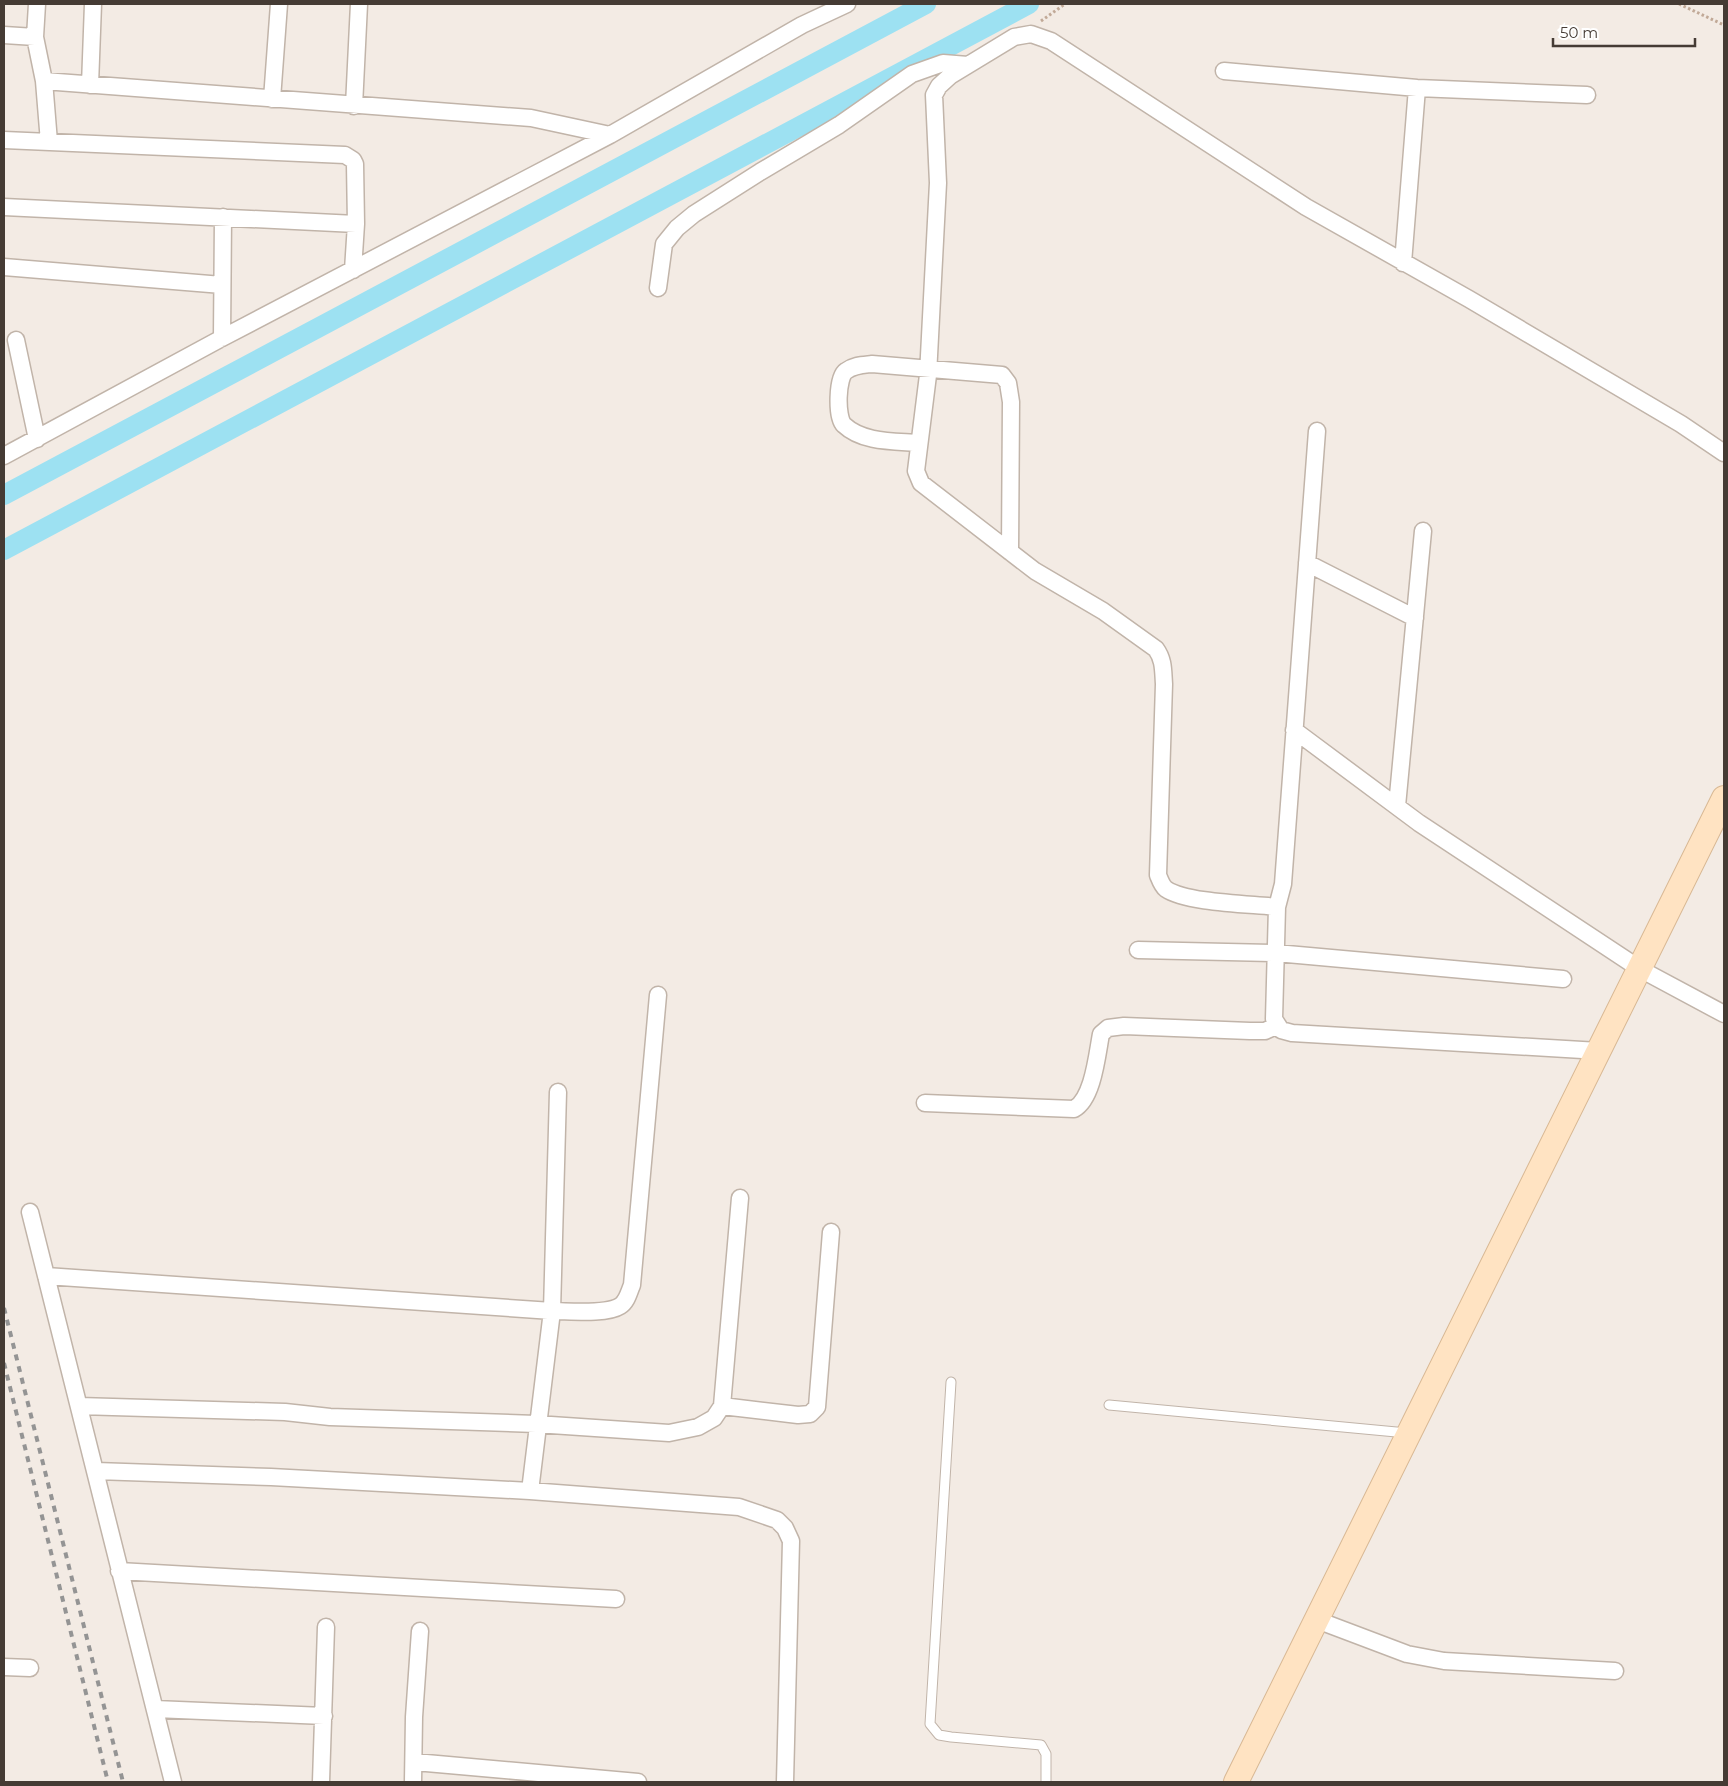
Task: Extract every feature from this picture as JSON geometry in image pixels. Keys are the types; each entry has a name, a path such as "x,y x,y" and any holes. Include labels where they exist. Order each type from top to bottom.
{"street":[{"path":"37,4 35,37 44,81 49,142"},
{"path":"90,84 92,4"},
{"path":"272,99 279,4"},
{"path":"354,106 359,4"},
{"path":"4,456 222,338 610,135 802,25 847,4"},
{"path":"1278,906 1203,899 1175,893 1164,888 1158,875 1164,684 1163,663 1160,655 1156,649 1103,611 1035,572 921,483 916,471 928,367 938,183 934,95 939,86 950,76 1014,37 1031,34 1051,41 1306,207 1478,304 1681,424 1724,453"},
{"path":"4,35 35,37"},
{"path":"658,288 664,244 677,228 694,214 760,172 832,130 912,74 943,63 968,65"},
{"path":"1224,71 1417,88 1588,95"},
{"path":"44,81 531,118 610,135"},
{"path":"1403,263 1417,88"},
{"path":"4,140 345,155 353,160 355,164 356,224 353,270"},
{"path":"4,207 356,224"},
{"path":"222,338 223,217"},
{"path":"4,267 222,285"},
{"path":"16,340 37,439"},
{"path":"919,443 869,438 843,424 838,414 841,376 845,371 855,366 872,364 928,367 988,372 1002,375 1008,382 1011,402 1010,552"},
{"path":"1317,431 1283,876 1278,906 1274,1019 1281,1030 1292,1032 1600,1050"},
{"path":"1397,806 1422,531"},
{"path":"1307,563 1415,618"},
{"path":"1294,730 1397,806 1640,969 1724,1014"},
{"path":"1236,1782 1724,798"},
{"path":"1138,950 1276,953 1563,979"},
{"path":"46,1276 552,1311 609,1310 621,1306 628,1296 632,1285 658,995"},
{"path":"924,1103 1074,1109 1082,1105 1088,1090 1101,1034 1108,1028 1124,1026 1250,1031 1265,1030 1278,1026"},
{"path":"530,1491 536,1424 552,1311 558,1092"},
{"path":"78,1406 285,1412 348,1418 536,1424 669,1433 698,1427 714,1418 722,1406 740,1198"},
{"path":"30,1212 173,1782"},
{"path":"722,1406 798,1415 810,1414 817,1407 831,1232"},
{"path":"96,1471 271,1477 530,1491 739,1507 777,1520 785,1528 791,1541 785,1782"},
{"path":"119,1571 616,1599"},
{"path":"1317,1620 1407,1654 1426,1658 1444,1661 1615,1671"},
{"path":"321,1782 326,1627"},
{"path":"413,1782 415,1762 414,1717 420,1632"},
{"path":"4,1667 30,1668"},
{"path":"154,1709 324,1716"},
{"path":"415,1762 638,1782"}],"lane":[{"path":"952,1382 930,1724 939,1735 1041,1745 1046,1754 1046,1782"},
{"path":"1109,1405 1410,1433"}],"path":[{"path":"1031,34 1045,16 1065,4"},
{"path":"1679,4 1724,25"}],"waterway":[{"path":"4,495 926,4"},
{"path":"4,550 1029,4"}],"railway":[{"path":"4,1308 123,1782"},
{"path":"4,1363 108,1782"}]}
